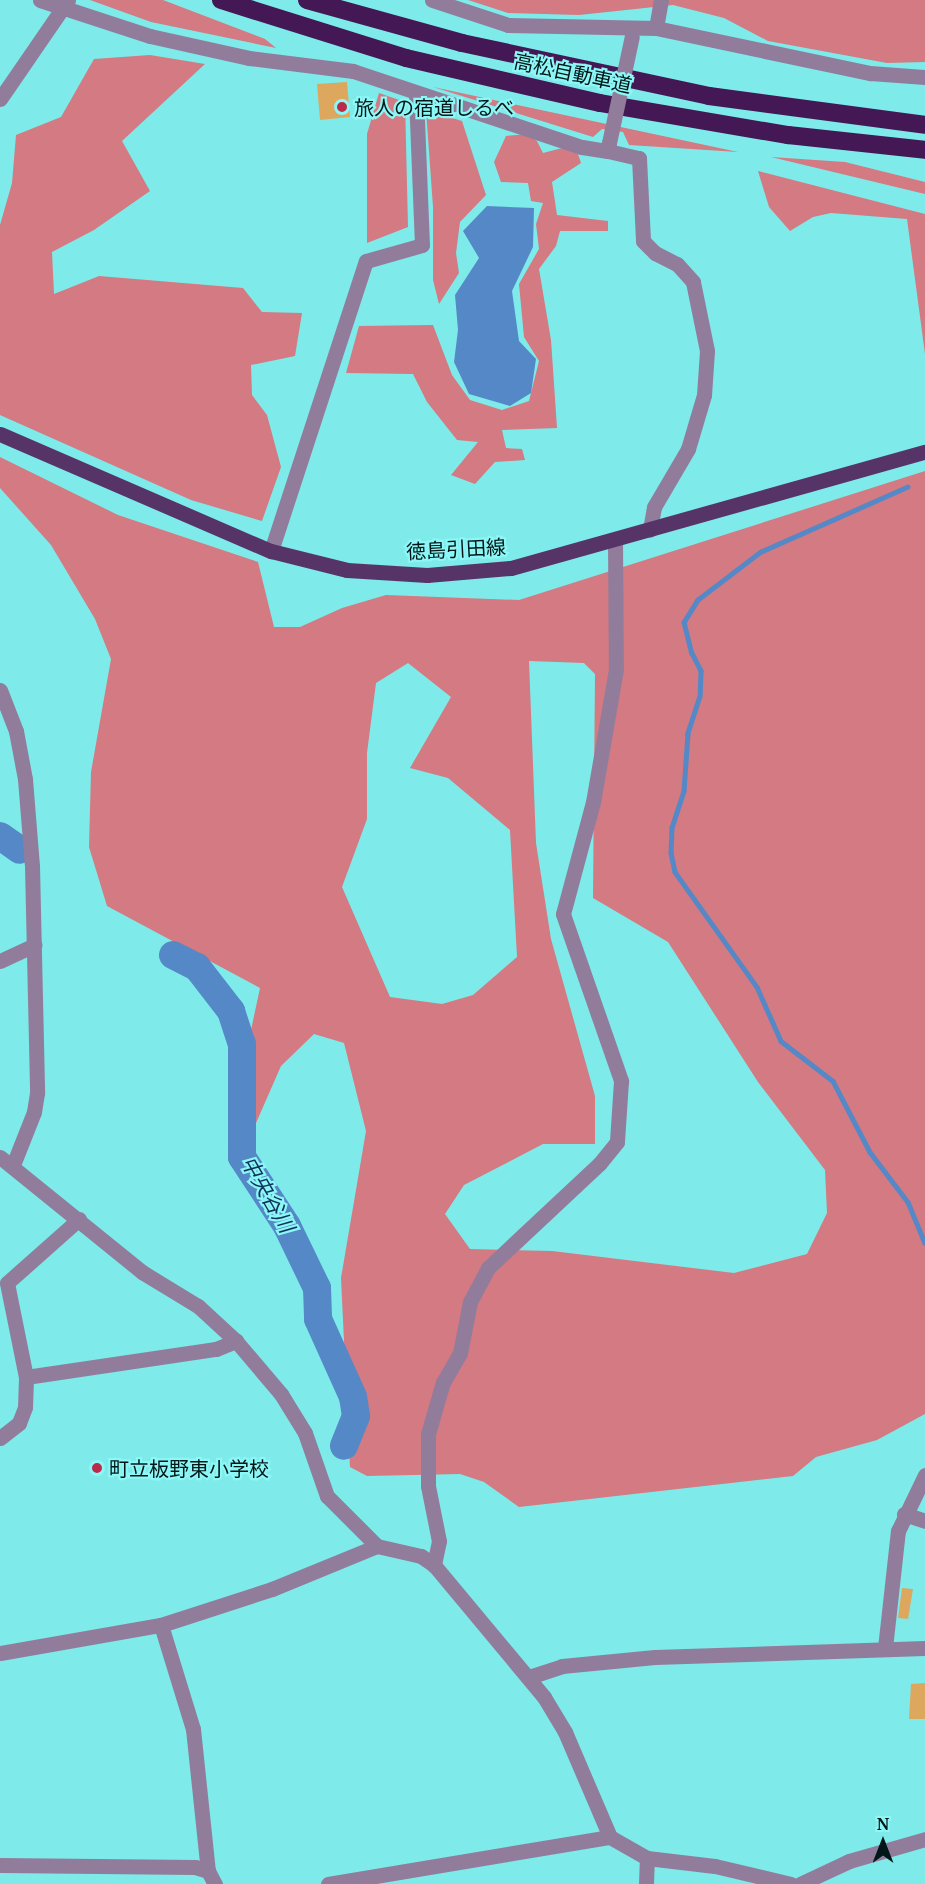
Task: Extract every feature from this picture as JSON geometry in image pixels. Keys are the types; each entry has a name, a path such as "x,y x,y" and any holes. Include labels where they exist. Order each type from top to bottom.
{"highway":[{"name":"高松自動車道","path":"221,0 406,58 600,103 788,135 925,150"},
{"name":"高松自動車道","path":"307,0 462,43 709,96 925,125"}],"main road":[{"name":"徳島引田線","path":"0,434 271,551 347,570 427,575 511,568 615,541 925,452"}],"street":[{"path":"39,0 66,4 150,36 249,57 352,71 416,93 608,147 639,158 643,241 655,253 677,264 693,282 707,351 704,395 688,449 654,507 650,530"},
{"path":"432,0 508,25 633,31 656,28 870,73 925,77"},
{"path":"656,28 661,0"},
{"path":"0,99 66,4"},
{"path":"608,147 633,31"},
{"path":"271,551 366,261 422,244 416,93"},
{"path":"434,1565 439,1541 428,1486 428,1434 443,1383 460,1353 470,1302 488,1268 599,1164 617,1142 621,1081 563,914 593,802 616,669 615,541"},
{"path":"0,690 16,731 25,779 34,945 37,1093 34,1112 14,1166"},
{"path":"0,961 34,945"},
{"path":"0,1157 79,1218 142,1272 198,1306 236,1341 281,1394 305,1433 327,1496 377,1546 421,1556 434,1565 529,1677 565,1732 610,1837 647,1858 715,1866 791,1884"},
{"path":"0,1438 19,1423 25,1407 26,1377 7,1283 79,1218"},
{"path":"26,1377 216,1349 236,1341"},
{"path":"885,1648 898,1531 904,1514 925,1475"},
{"path":"904,1514 925,1521"},
{"path":"0,1653 161,1625 272,1589 377,1546"},
{"path":"161,1625 193,1729 212,1878"},
{"path":"529,1677 562,1666 655,1657 925,1648"},
{"path":"328,1884 610,1837"},
{"path":"800,1884 849,1861 925,1839"},
{"path":"645,1884 647,1858"},
{"path":"0,1865 195,1867 212,1878"}],"shaded area":[{"path":"90,0 163,0 265,39 276,48 151,22"},
{"path":"468,0 925,0 925,62 887,63 768,41 724,18 673,5 579,15 508,13"},
{"path":"150,55 205,64 122,141 150,191 94,230 52,252 54,294 99,276 243,288 262,312 302,313 295,356 251,365 252,395 267,415 281,467 262,521 191,500 0,415 0,225 12,183 16,135 61,117 94,59"},
{"path":"433,87 738,152 629,145 623,132 602,129 593,137"},
{"path":"379,93 405,102 408,227 367,243 367,134"},
{"path":"426,110 462,121 486,195 460,222 456,253 459,273 439,304 433,280 433,207"},
{"path":"527,134 537,141 543,153 566,147 578,154 581,163 552,182 557,215 608,221 608,231 560,231 556,246 539,269 551,340 557,428 502,430 506,448 522,449 525,460 495,462 475,484 451,475 478,442 457,440 427,402 413,374 346,373 359,326 433,325 452,375 470,400 502,410 529,401 539,361 524,337 519,284 539,249 536,224 543,203 531,201 528,183 501,182 494,162 506,136"},
{"path":"771,157 845,162 925,182 925,194"},
{"path":"758,171 925,214 925,354 907,219 831,213 813,217 790,231 769,207"},
{"path":"0,457 118,515 258,562 274,627 300,627 342,608 386,595 519,600 925,471 925,1414 877,1440 816,1457 793,1476 519,1507 484,1482 460,1474 367,1476 350,1467 341,1278 366,1131 344,1043 314,1034 281,1066 256,1123 233,1114 260,988 107,906 89,847 91,772 111,659 95,619 51,545 0,488","holes":["529,661 584,663 595,674 593,898 668,942 758,1082 825,1170 827,1213 807,1254 734,1273 552,1251 470,1249 445,1214 464,1185 543,1144 595,1144 595,1096 551,939 536,843","408,663 451,697 410,768 448,778 510,830 517,957 473,995 442,1004 390,997 342,887 367,819 367,753 376,683"]}],"water":[{"path":"487,206 534,208 533,247 512,291 519,341 536,359 531,393 510,406 469,394 454,362 458,330 455,295 479,258 463,231"}],"building":[{"path":"347,82 350,117 320,120 317,84"},
{"path":"902,1588 913,1589 908,1619 898,1618"},
{"path":"925,1683 925,1719 909,1719 911,1684"}],"waterway":[{"path":"908,487 761,552 698,600 684,622 692,653 701,671 700,696 688,734 684,791 672,827 671,853 675,872 757,987 781,1041 833,1081 870,1152 908,1202 925,1243"},
{"name":"中央谷川","path":"0,836 20,850"},
{"name":"中央谷川","path":"173,955 197,967 231,1011 242,1044 242,1157 287,1226 317,1288 318,1319 353,1397 356,1416 344,1446"}],"place":[{"name":"旅人の宿道しるべ","path":"342,107"},
{"name":"町立板野東小学校","path":"97,1468"}]}
